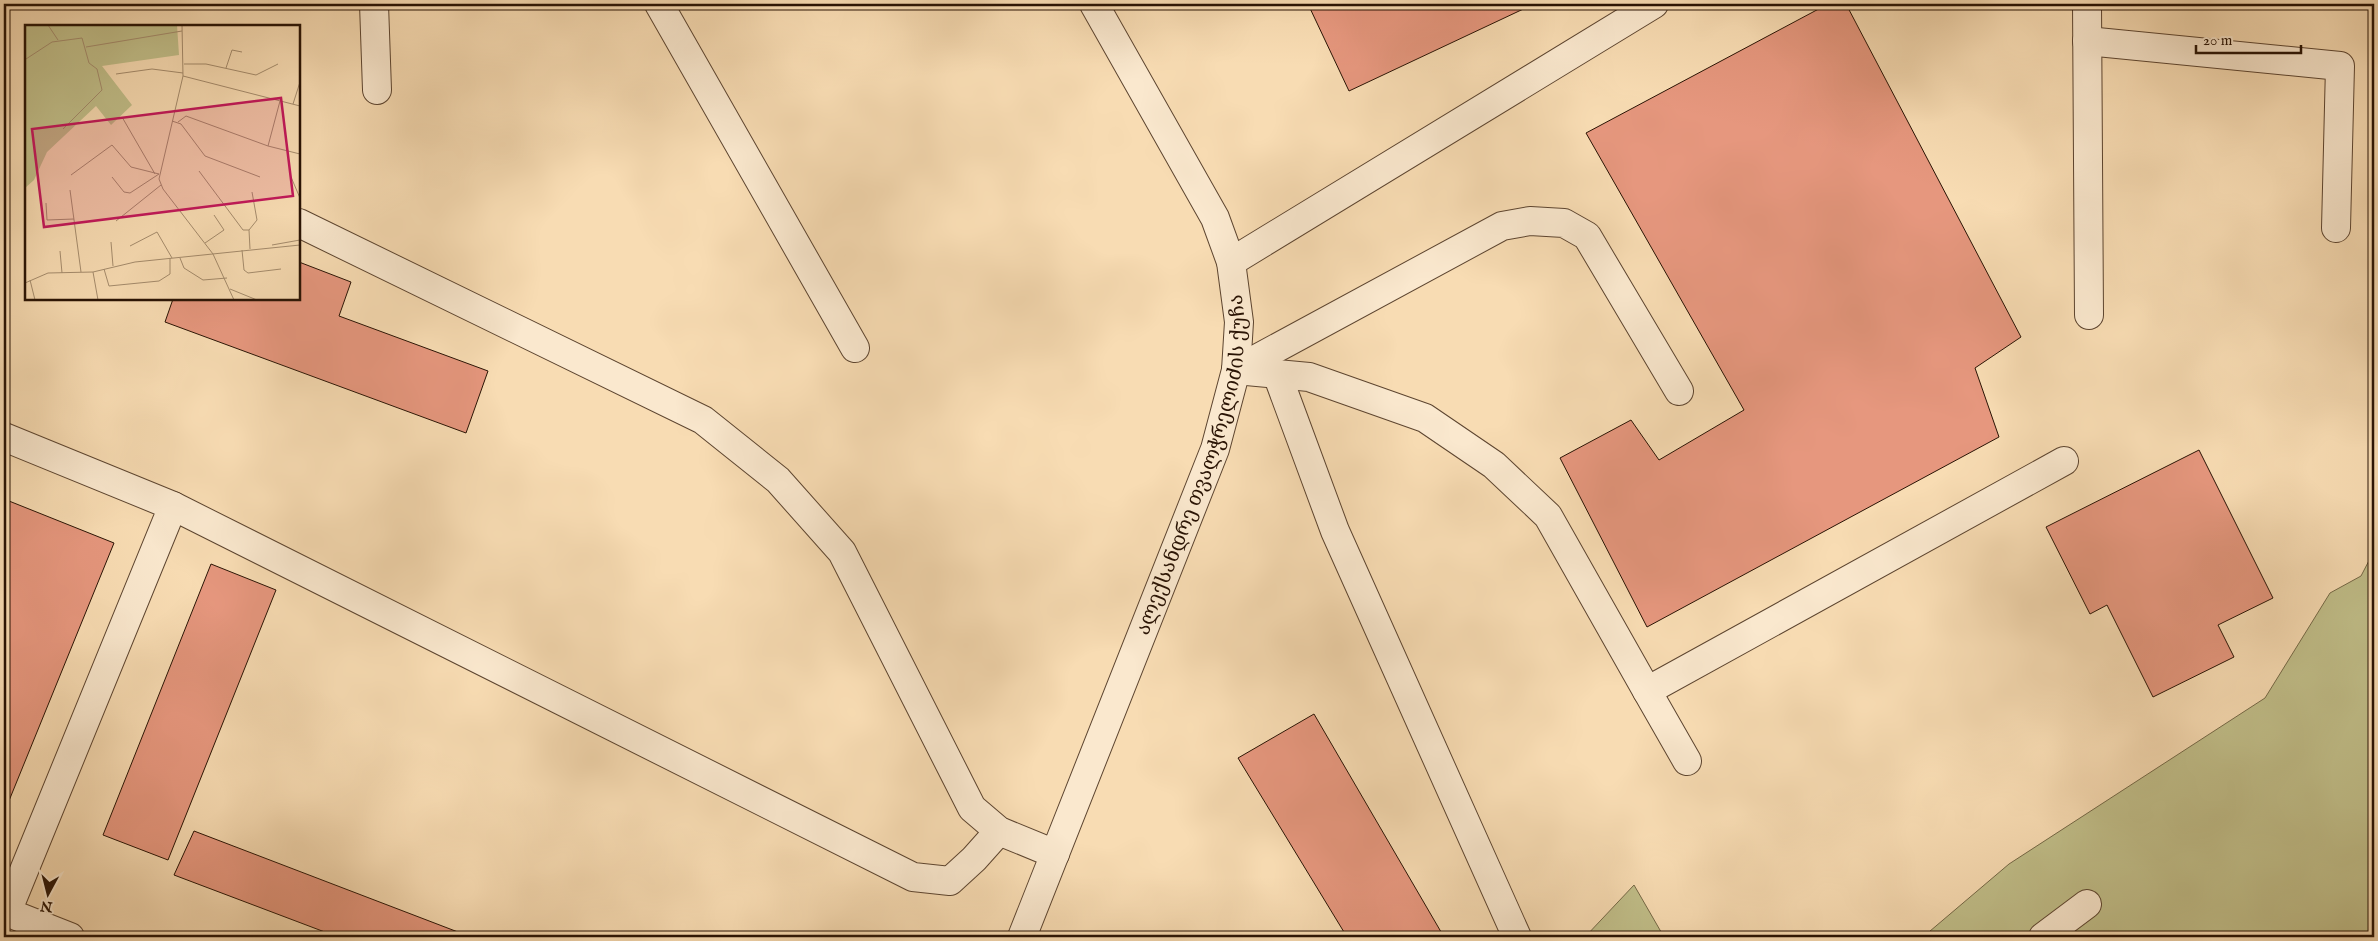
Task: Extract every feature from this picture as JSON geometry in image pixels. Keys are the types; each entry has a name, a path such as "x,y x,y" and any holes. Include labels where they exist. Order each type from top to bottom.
{"street":[{"path":"374,4 377,90"},
{"path":"659,4 855,348"},
{"name":"ალექსანდრე თვალჭრელიძის ქუჩა","path":"1022,937 1215,449 1236,370 1239,322 1231,262 1215,218 1094,4"},
{"path":"1231,262 1654,4"},
{"path":"2087,4 2089,315"},
{"path":"2087,40 2340,66 2336,228"},
{"path":"1236,370 1502,226 1530,221 1564,223 1587,236 1678,391"},
{"path":"300,224 703,420 778,480 842,552 972,808 999,831 1055,854"},
{"path":"1236,370 1309,377 1425,418 1494,465 1548,516 1687,761"},
{"path":"1277,374 1335,531 1517,937"},
{"path":"4,437 173,506 913,877 950,881 974,859 999,831"},
{"path":"1647,692 2064,461"},
{"path":"70,937 6,912 173,506"},
{"path":"2043,937 2087,904"}],"shaded area":[{"path":"2374,551 2374,937 1923,937 2009,864 2265,698 2330,593 2361,576"},
{"path":"1634,885 1664,937 1585,937"}],"building":[{"path":"1308,4 1534,4 1349,91"},
{"path":"1828,4 1846,4 2021,337 1975,368 1999,437 1647,627 1560,458 1631,420 1659,460 1744,410 1586,133"},
{"path":"300,262 351,282 339,316 488,371 466,433 165,322 173,300 300,300"},
{"path":"2199,450 2273,598 2218,625 2234,657 2153,697 2107,605 2090,614 2046,527"},
{"path":"4,499 114,543 4,813"},
{"path":"211,564 276,590 168,860 103,835"},
{"path":"1314,714 1444,937 1347,937 1238,758"},
{"path":"194,831 471,937 338,937 174,875"}]}
